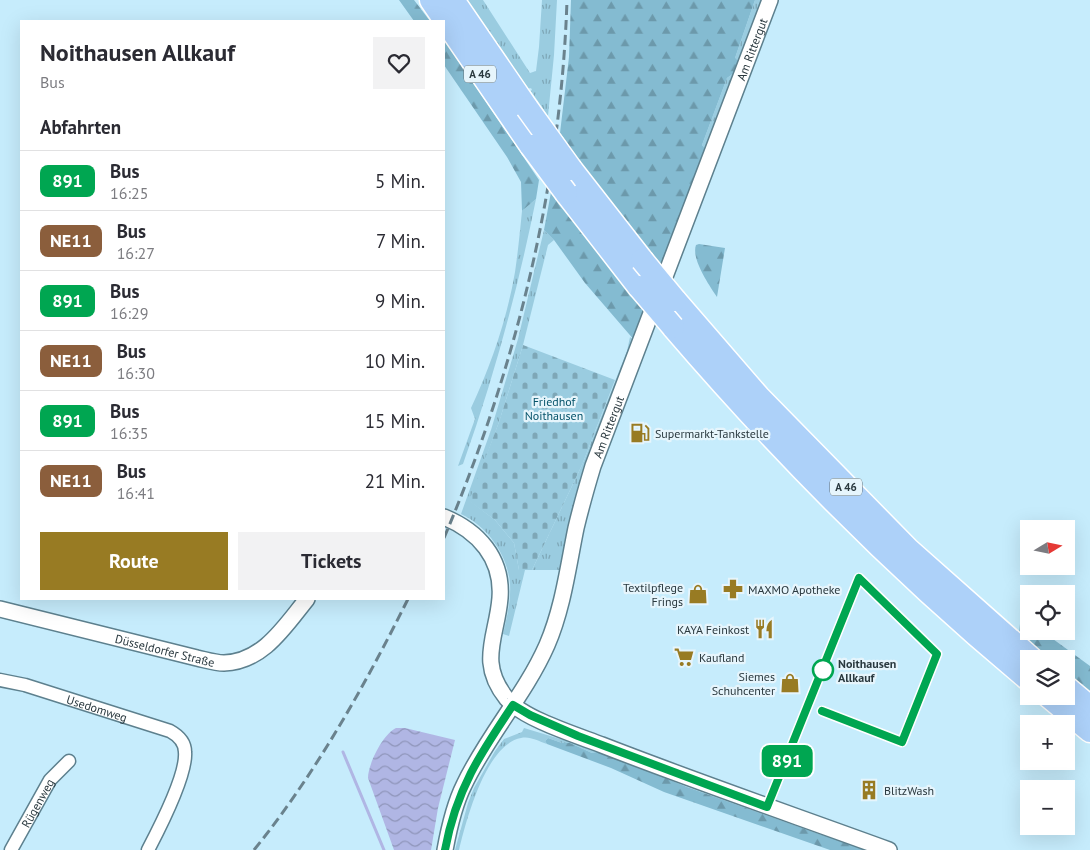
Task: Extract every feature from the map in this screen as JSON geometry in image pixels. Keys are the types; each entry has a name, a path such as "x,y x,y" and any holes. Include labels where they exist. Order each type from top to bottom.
{"highway":[{"name":"A 46","path":"431,0 445,20"},
{"name":"A 46","path":"453,0 571,169 642,260 759,397 888,529 976,611 1022,650"},
{"name":"A 46","path":"445,20 531,146 566,193 673,327 747,411 895,562 977,637 1020,673"},
{"path":"1075,694 1090,707"},
{"path":"1059,705 1090,731"}],"street":[{"name":"Am Rittergut","path":"445,850 453,814 464,785 481,754 535,669 554,626 563,596 581,508 593,466 770,0"},
{"path":"445,518 462,526 478,538 489,552 496,567 500,596 490,661 499,687 513,705 542,721 634,758 889,850"},
{"name":"Düsseldorfer Straße","path":"0,609 197,658 227,663 245,659 264,648 306,600"},
{"name":"Usedomweg","path":"0,680 25,684 170,732 180,738 185,750 183,767 148,850"},
{"name":"Rügenweg","path":"11,850 50,780 69,761"}],"green space":[{"path":"399,0 414,0 429,20 413,20"},
{"path":"466,0 483,0 530,73 536,71 542,0 557,0 548,116 531,91 532,89 526,90"},
{"path":"571,0 755,0 735,58 739,62 734,73 727,78 702,145 707,151 663,267 592,179 560,133 569,57"},
{"path":"755,0 765,0 707,151 702,145 727,78 734,73 735,58"},
{"path":"445,41 539,180 536,199 522,211 521,182 507,157 445,66"},
{"path":"551,192 646,313 635,341 585,283 554,240 544,230"},
{"path":"536,199 513,299 495,366 463,464 458,466 475,419 471,408 492,358 508,307 515,272 522,211"},
{"path":"544,230 554,240 548,245 523,345 499,422 470,501 495,520 514,543 519,570 525,570 509,636 503,634 510,590 505,563 500,552 487,534 470,519 461,514 491,430 518,339"},
{"path":"696,245 725,248 717,297 698,264 695,251"},
{"path":"630,337 635,341 570,526 560,570 532,570 582,465 627,351"},
{"name":"Friedhof Noithausen","path":"523,345 615,380 582,465 532,570 519,570 514,543 495,520 469,501 499,422"},
{"path":"1027,640 1054,640 1068,650 1039,650"},
{"path":"1075,655 1090,666 1090,693 1075,680"},
{"path":"524,728 600,751 592,753 570,743 562,743 548,738 545,741 547,744 528,738 521,738 509,743 488,768 472,803 459,850 455,850 474,788 504,739 522,732"},
{"path":"548,738 562,743 570,743 592,753 600,751 687,787 819,834 873,850 830,850 664,792 611,768 547,744 545,741"}],"water":[{"path":"396,728 405,728 455,740 438,808 431,850 394,850 368,778 377,750 386,736"}],"waterway":[{"path":"343,752 384,850"}],"railway":[{"path":"445,536 470,474 493,408 513,342 530,275 544,207 555,138 563,69 567,0"},
{"path":"254,850 298,791 338,729 407,600"}],"bus line":[{"name":"891","path":"445,850 453,814 464,785 481,754 513,705 530,715 578,736 767,807 859,578 937,654 902,742 822,711"}],"place":[{"name":"Supermarkt-Tankstelle","path":"640,433"},
{"name":"MAXMO Apotheke","path":"733,589"},
{"name":"Textilpflege Frings","path":"698,594"},
{"name":"KAYA Feinkost","path":"764,629"},
{"name":"Kaufland","path":"684,657"},
{"name":"Noithausen Allkauf","path":"823,670"},
{"name":"Siemes Schuhcenter","path":"790,683"},
{"name":"BlitzWash","path":"869,790"}]}
